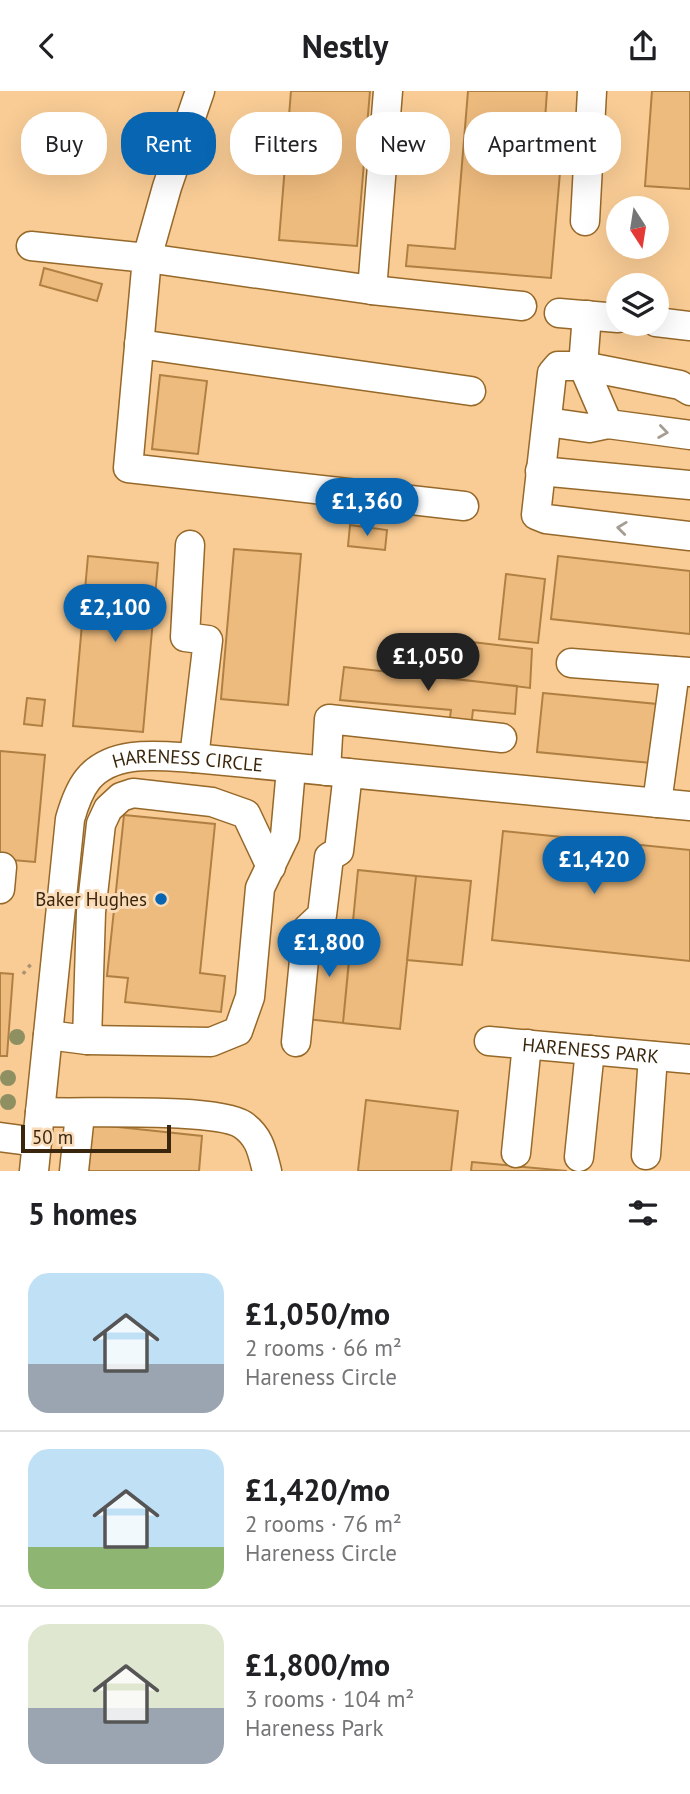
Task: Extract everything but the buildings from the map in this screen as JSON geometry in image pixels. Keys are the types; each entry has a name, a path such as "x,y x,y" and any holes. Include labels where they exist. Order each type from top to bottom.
{"street":[{"path":"200,91 167,187 148,258 128,468 464,506"},
{"path":"372,290 388,91"},
{"path":"585,221 592,91"},
{"path":"31,246 148,258 372,290 522,306"},
{"path":"559,313 606,317"},
{"path":"587,315 583,366 608,424"},
{"path":"669,324 690,326"},
{"path":"139,344 471,391"},
{"path":"690,390 680,385 583,366 558,366 552,373 536,515 546,519 690,537"},
{"path":"547,422 589,428 608,424 690,435"},
{"path":"540,471 690,485"},
{"path":"190,545 185,637 208,640 194,758"},
{"path":"571,663 683,672 657,803"},
{"path":"296,1042 307,929 322,915 330,857 339,851 337,772 329,719 502,738"},
{"name":"HARENESS CIRCLE","path":"34,1171 69,819 89,778 105,766 124,759 146,756 194,758 690,806"},
{"path":"48,1035 87,1040 211,1042 238,1031 250,997 260,888 285,836 291,769"},
{"path":"87,1040 91,912 101,824 108,809 121,797 133,793 212,802 246,814 271,867"},
{"name":"HARENESS PARK","path":"489,1041 690,1059"},
{"path":"516,1153 527,1044"},
{"path":"579,1157 590,1050"},
{"path":"646,1155 653,1056"},
{"path":"40,1112 162,1113 213,1117 241,1123 258,1139 267,1171"},
{"path":"74,1171 80,1114"},
{"path":"0,1137 37,1142"}],"shaded area":[{"path":"0,91 690,91 690,1171 0,1171"}],"place":[{"name":"Baker Hughes","path":"161,899"}]}
